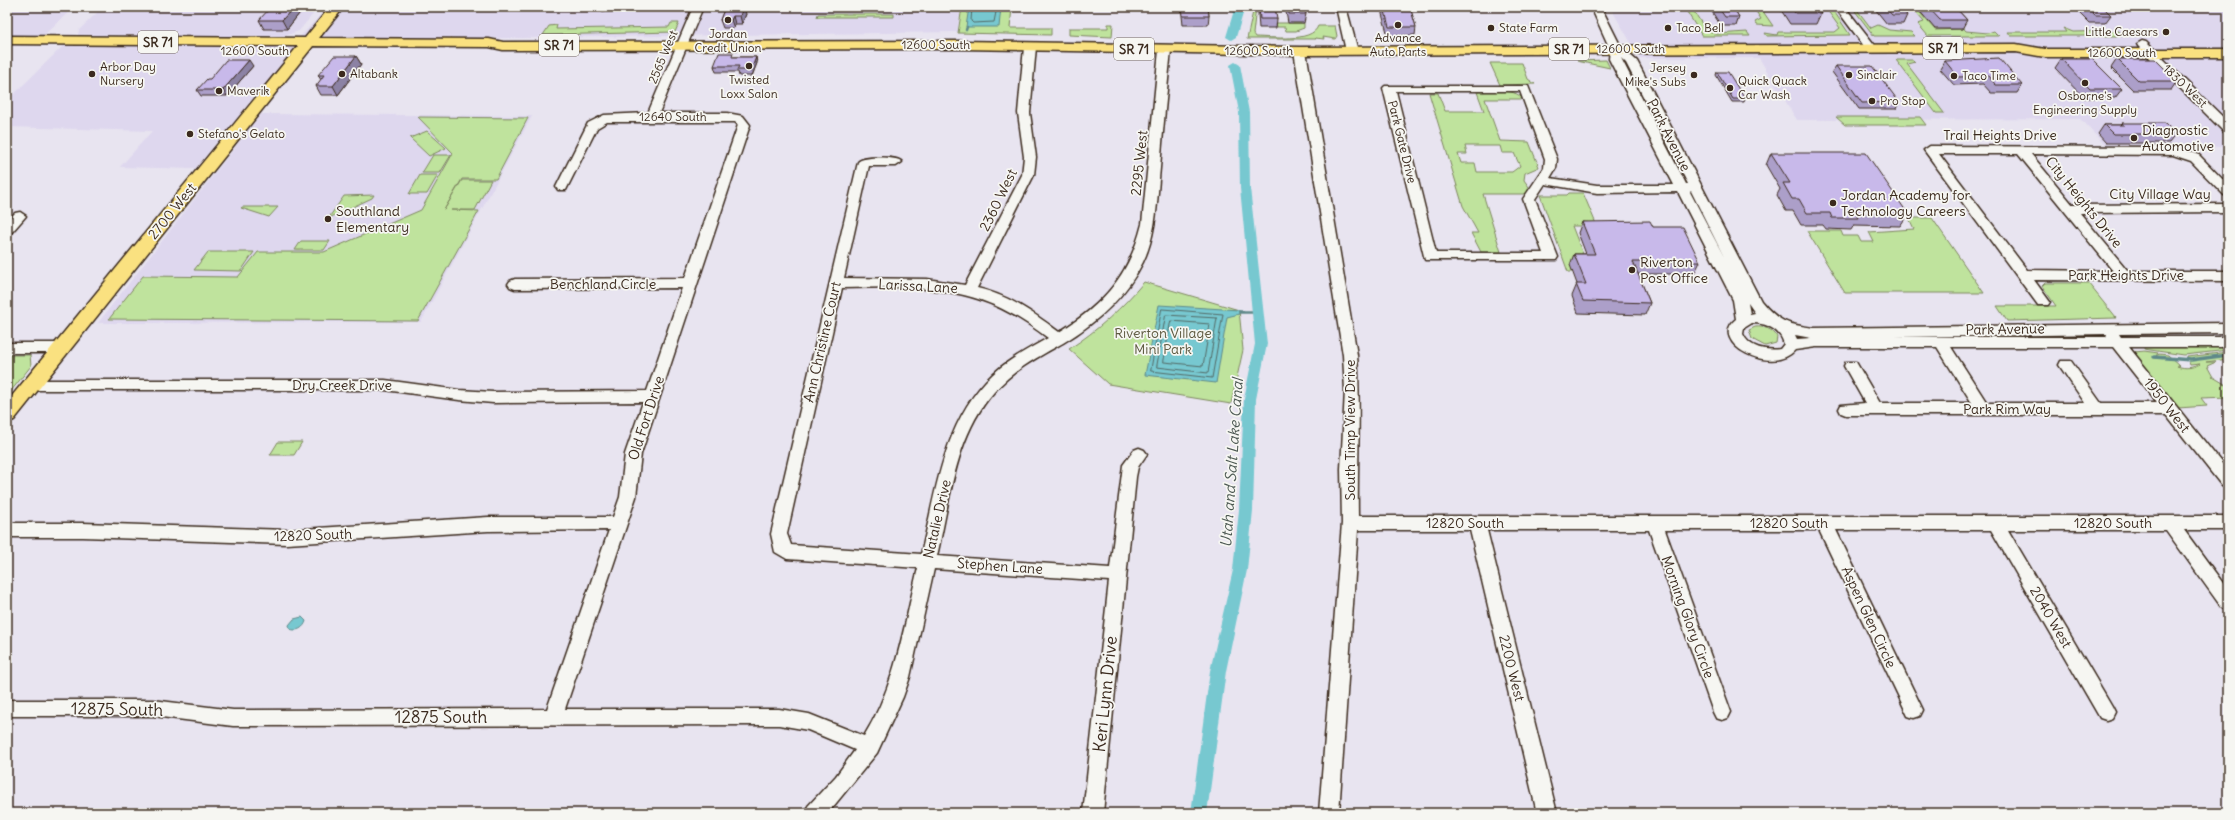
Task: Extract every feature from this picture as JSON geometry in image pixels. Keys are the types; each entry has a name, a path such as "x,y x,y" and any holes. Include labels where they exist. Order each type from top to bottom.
{"main road":[{"name":"2700 West","path":"7,415 337,7"},
{"name":"12600 South","path":"7,40 486,50 503,46 683,44 1300,51 2016,48 2045,52 2146,49 2228,44"},
{"path":"7,44 46,45 59,41"},
{"name":"12600 South","path":"7,49 305,47"},
{"name":"12600 South","path":"2146,49 2228,53"}],"street":[{"name":"2565 West","path":"652,117 698,7"},
{"path":"1341,7 1352,51"},
{"path":"1596,7 1616,49"},
{"path":"1840,7 1870,48"},
{"name":"2360 West","path":"969,290 1028,174 1030,157 1024,113 1030,47"},
{"name":"Park Avenue","path":"1743,321 1743,312 1740,300 1615,59 1616,49 1630,59 1756,307 1777,325 1788,334 1791,345 1787,351 1776,355 1767,355 1752,351 1743,344 1736,335 1737,326 1743,321 1756,318 1777,325 1813,333 2107,328 2228,328"},
{"name":"1830 West","path":"2146,49 2228,128"},
{"name":"2295 West","path":"1130,277 1142,251 1148,224 1165,50"},
{"name":"South Timp View Drive","path":"1300,51 1350,355 1352,390 1349,469 1350,523 1329,813"},
{"name":"Park Gate Drive","path":"1389,88 1524,88 1552,159 1550,168 1543,180 1530,198 1551,257 1430,257 1389,88"},
{"name":"12640 South","path":"562,187 590,129 604,119 618,117 727,117 742,122"},
{"name":"Old Fort Drive","path":"553,717 629,491 633,454 744,130 742,122"},
{"name":"Trail Heights Drive","path":"2043,302 1930,150 2174,151 2187,154 2195,158 2228,192"},
{"name":"City Heights Drive","path":"2021,150 2123,274"},
{"name":"Ann Christine Court","path":"787,552 781,547 778,541 779,534 864,162 896,162"},
{"path":"1543,180 1562,186 1586,189 1696,188"},
{"name":"City Village Way","path":"2068,209 2228,208"},
{"path":"7,229 13,216"},
{"name":"Park Heights Drive","path":"2023,274 2228,276"},
{"name":"Natalie Drive","path":"815,813 840,787 870,747 883,724 901,678 954,448 969,414 978,399 1006,371 1094,316 1130,277"},
{"name":"Larissa Lane","path":"836,283 930,284 969,290 994,297 1018,308 1040,322 1058,339"},
{"name":"Benchland Circle","path":"515,284 691,284"},
{"name":"1950 West","path":"2107,328 2228,482"},
{"name":"Park Avenue","path":"1791,345 1816,342 2228,342"},
{"path":"1941,342 1983,408"},
{"path":"7,348 61,348"},
{"path":"2066,365 2096,408"},
{"path":"1851,366 1876,408"},
{"name":"Dry Creek Drive","path":"31,385 403,385 468,396 653,396"},
{"name":"Park Rim Way","path":"1846,408 2169,408"},
{"name":"Keri Lynn Drive","path":"1093,813 1128,477 1131,465 1138,454"},
{"name":"12820 South","path":"7,530 83,530 287,537 488,524 619,523"},
{"name":"12820 South","path":"1350,523 2228,523"},
{"name":"2200 West","path":"1477,523 1547,813"},
{"name":"Morning Glory Circle","path":"1654,523 1722,712"},
{"name":"2040 West","path":"1996,523 2106,712"},
{"path":"2170,523 2228,603"},
{"name":"Aspen Glen Circle","path":"1825,524 1914,710"},
{"name":"Stephen Lane","path":"787,552 1117,575"},
{"name":"12875 South","path":"7,708 152,708 214,717 232,718 794,718 870,747"}],"shaded area":[{"path":"7,7 74,7 44,35 7,35"},
{"path":"103,7 319,7 299,31 281,37 78,35 79,30"},
{"path":"328,7 961,7 958,32 301,41 195,169 120,167 152,131 7,127 7,101 69,40 298,39"},
{"path":"1610,7 2228,7 2228,147 2105,145 2080,119 1797,120 1759,58 1640,58"},
{"name":"Southland Elementary","path":"261,114 532,116 421,322 98,323"}],"green space":[{"path":"962,7 1012,7 1010,28 1051,28 1051,35 958,33"},
{"path":"1254,7 1256,7 1253,34 1255,37 1300,37 1308,35 1318,26 1335,26 1337,36 1335,39 1323,37 1324,39 1247,39"},
{"path":"1684,7 1691,7 1706,30 1717,34 1747,32 1750,36 1702,36"},
{"path":"1753,7 1760,7 1773,26 1757,25 1755,22 1761,19"},
{"path":"1825,7 1831,7 1850,35 1767,36 1765,33 1777,35 1778,32 1835,32 1840,28"},
{"path":"1852,7 1855,7 1871,28 1878,25 1889,30 1911,32 1915,36 1874,36"},
{"path":"1911,7 1915,7 1935,30 1963,29 1945,7 1966,31 1988,33 1994,31 1999,36 1928,36 1918,24 1924,22"},
{"path":"818,14 894,14 894,17 817,17"},
{"path":"671,23 679,23 675,32 543,35 549,26 557,25 556,29 669,27"},
{"path":"1276,23 1304,23 1304,28 1296,31 1286,31 1285,27 1277,27"},
{"path":"1108,24 1113,24 1112,37 1069,35 1069,28 1108,28"},
{"path":"2063,28 2073,32 2119,31 2122,36 2011,36 2008,32 2066,32"},
{"path":"1606,60 1610,68 1577,61"},
{"path":"1896,60 1913,60 1915,62 1907,64 1944,113 1936,113"},
{"path":"1490,63 1522,63 1528,79 1535,84 1500,85"},
{"path":"1477,92 1508,92 1519,95 1523,99 1485,99 1500,141 1529,142 1539,167 1525,173 1524,180 1529,187 1527,194 1483,194 1501,252 1481,252 1471,233 1478,233 1463,206 1429,93 1438,93 1445,111 1484,111","holes":["1465,146 1500,146 1502,153 1514,153 1520,166 1512,172 1477,172 1475,163 1461,163 1458,154 1467,154"]},
{"path":"418,117 528,118 496,179 462,179 444,210 462,180 491,180 475,210 451,210 479,211 418,321 109,319 143,276 238,277 258,252 324,252 421,210 453,153"},
{"path":"1836,117 1920,117 1926,125 1845,125"},
{"path":"427,131 446,148 429,156 410,138"},
{"path":"433,155 451,155 440,173 422,173"},
{"path":"420,175 438,175 427,194 409,194"},
{"path":"1569,193 1583,193 1597,226 1572,226 1590,272 1568,272 1540,195 1567,195"},
{"path":"374,195 372,198 331,217 330,216 344,196"},
{"path":"278,207 269,217 241,208"},
{"path":"1909,218 1932,218 1984,293 1845,293 1807,231 1841,231 1843,236 1858,236 1861,242 1874,242 1869,232 1914,229"},
{"path":"301,241 330,241 324,250 295,250"},
{"path":"208,252 254,252 241,271 194,270"},
{"name":"Riverton Village Mini Park","path":"1144,282 1239,310 1243,350 1231,404 1108,384 1069,349 1109,318"},
{"path":"2045,283 2088,283 2116,318 2007,321 1997,306 2056,306 2042,286"},
{"path":"1755,327 1762,327 1771,330 1777,337 1776,343 1765,346 1752,339 1749,330"},
{"path":"2144,347 2228,347 2228,350 2184,355 2144,349"},
{"path":"2144,351 2158,353 2156,356 2159,354 2168,355 2180,366 2177,366 2186,368 2200,364 2190,365 2187,357 2228,352 2228,359 2206,362 2216,362 2207,366 2213,377 2228,386 2228,397 2201,398 2207,406 2178,408 2133,352"},
{"path":"7,355 30,355 31,366 7,396"},
{"path":"278,442 302,442 294,455 270,455"}],"water":[{"path":"969,7 1001,7 999,27 966,27"},
{"path":"1159,305 1239,310 1239,314 1227,317 1216,383 1145,375"},
{"path":"302,617 306,621 302,627 298,630 290,629 289,625 294,619"}],"building":[{"path":"271,7 294,7 282,20 259,20"},
{"path":"725,7 743,7 740,16 733,16 731,20 720,20"},
{"path":"1182,7 1208,7 1209,16 1183,16"},
{"path":"1259,7 1275,7 1277,19 1260,19"},
{"path":"1288,7 1304,7 1306,14 1289,14"},
{"path":"1384,7 1410,7 1416,27 1389,27"},
{"path":"1718,7 1733,7 1739,17 1725,17"},
{"path":"1791,7 1817,7 1821,13 1795,13"},
{"path":"1885,7 1900,7 1907,15 1892,15"},
{"path":"1928,7 1955,7 1967,20 1940,20"},
{"path":"2087,7 2103,7 2111,15 2095,15"},
{"path":"719,53 733,53 732,57 756,57 751,70 737,70 739,66 714,66"},
{"path":"334,56 356,56 333,86 316,86 324,75 318,75"},
{"path":"1999,58 2022,85 1996,85 1988,76 1958,77 1945,61"},
{"path":"2061,59 2092,59 2122,89 2090,89"},
{"path":"2117,59 2155,59 2177,81 2139,81"},
{"path":"226,60 249,60 223,90 197,90 207,79 210,79"},
{"path":"1836,66 1872,66 1899,102 1862,103"},
{"name":"Quick Quack Car Wash","path":"1717,72 1728,72 1745,99 1733,99"},
{"path":"2122,123 2165,123 2176,134 2113,134 2104,125 2124,125"},
{"name":"Jordan Academy for Technology Careers","path":"1771,153 1866,153 1908,214 1855,213 1858,218 1832,218 1830,213 1807,213 1799,199 1792,199 1783,183 1790,183"},
{"name":"Riverton Post Office","path":"1650,221 1653,227 1683,227 1700,262 1633,262 1650,303 1583,301 1576,284 1586,284 1574,254 1595,254 1582,222"}],"waterway":[{"name":"Utah and Salt Lake Canal","path":"1231,37 1240,7"},
{"name":"Utah and Salt Lake Canal","path":"1199,813 1218,671 1240,570 1246,510 1250,399 1261,344 1245,188 1244,112 1235,65"},
{"path":"1240,312 1257,312"},
{"path":"2154,357 2191,360 2228,355"}],"place":[{"name":"Jordan Credit Union","path":"728,20"},
{"name":"Advance Auto Parts","path":"1398,25"},
{"name":"State Farm","path":"1491,28"},
{"name":"Taco Bell","path":"1668,28"},
{"name":"Little Caesars","path":"2166,32"},
{"name":"Twisted Loxx Salon","path":"749,66"},
{"name":"Arbor Day Nursery","path":"92,74"},
{"name":"Altabank","path":"342,74"},
{"name":"Jersey Mike's Subs","path":"1694,75"},
{"name":"Sinclair","path":"1849,75"},
{"name":"Taco Time","path":"1954,76"},
{"name":"Osborne's Engineering Supply","path":"2085,83"},
{"name":"Quick Quack Car Wash","path":"1730,88"},
{"name":"Maverik","path":"219,91"},
{"name":"Pro Stop","path":"1872,101"},
{"name":"Stefano's Gelato","path":"190,134"},
{"name":"Diagnostic Automotive","path":"2134,138"},
{"name":"Jordan Academy for Technology Careers","path":"1833,203"},
{"name":"Southland Elementary","path":"328,219"},
{"name":"Riverton Post Office","path":"1632,270"}]}
